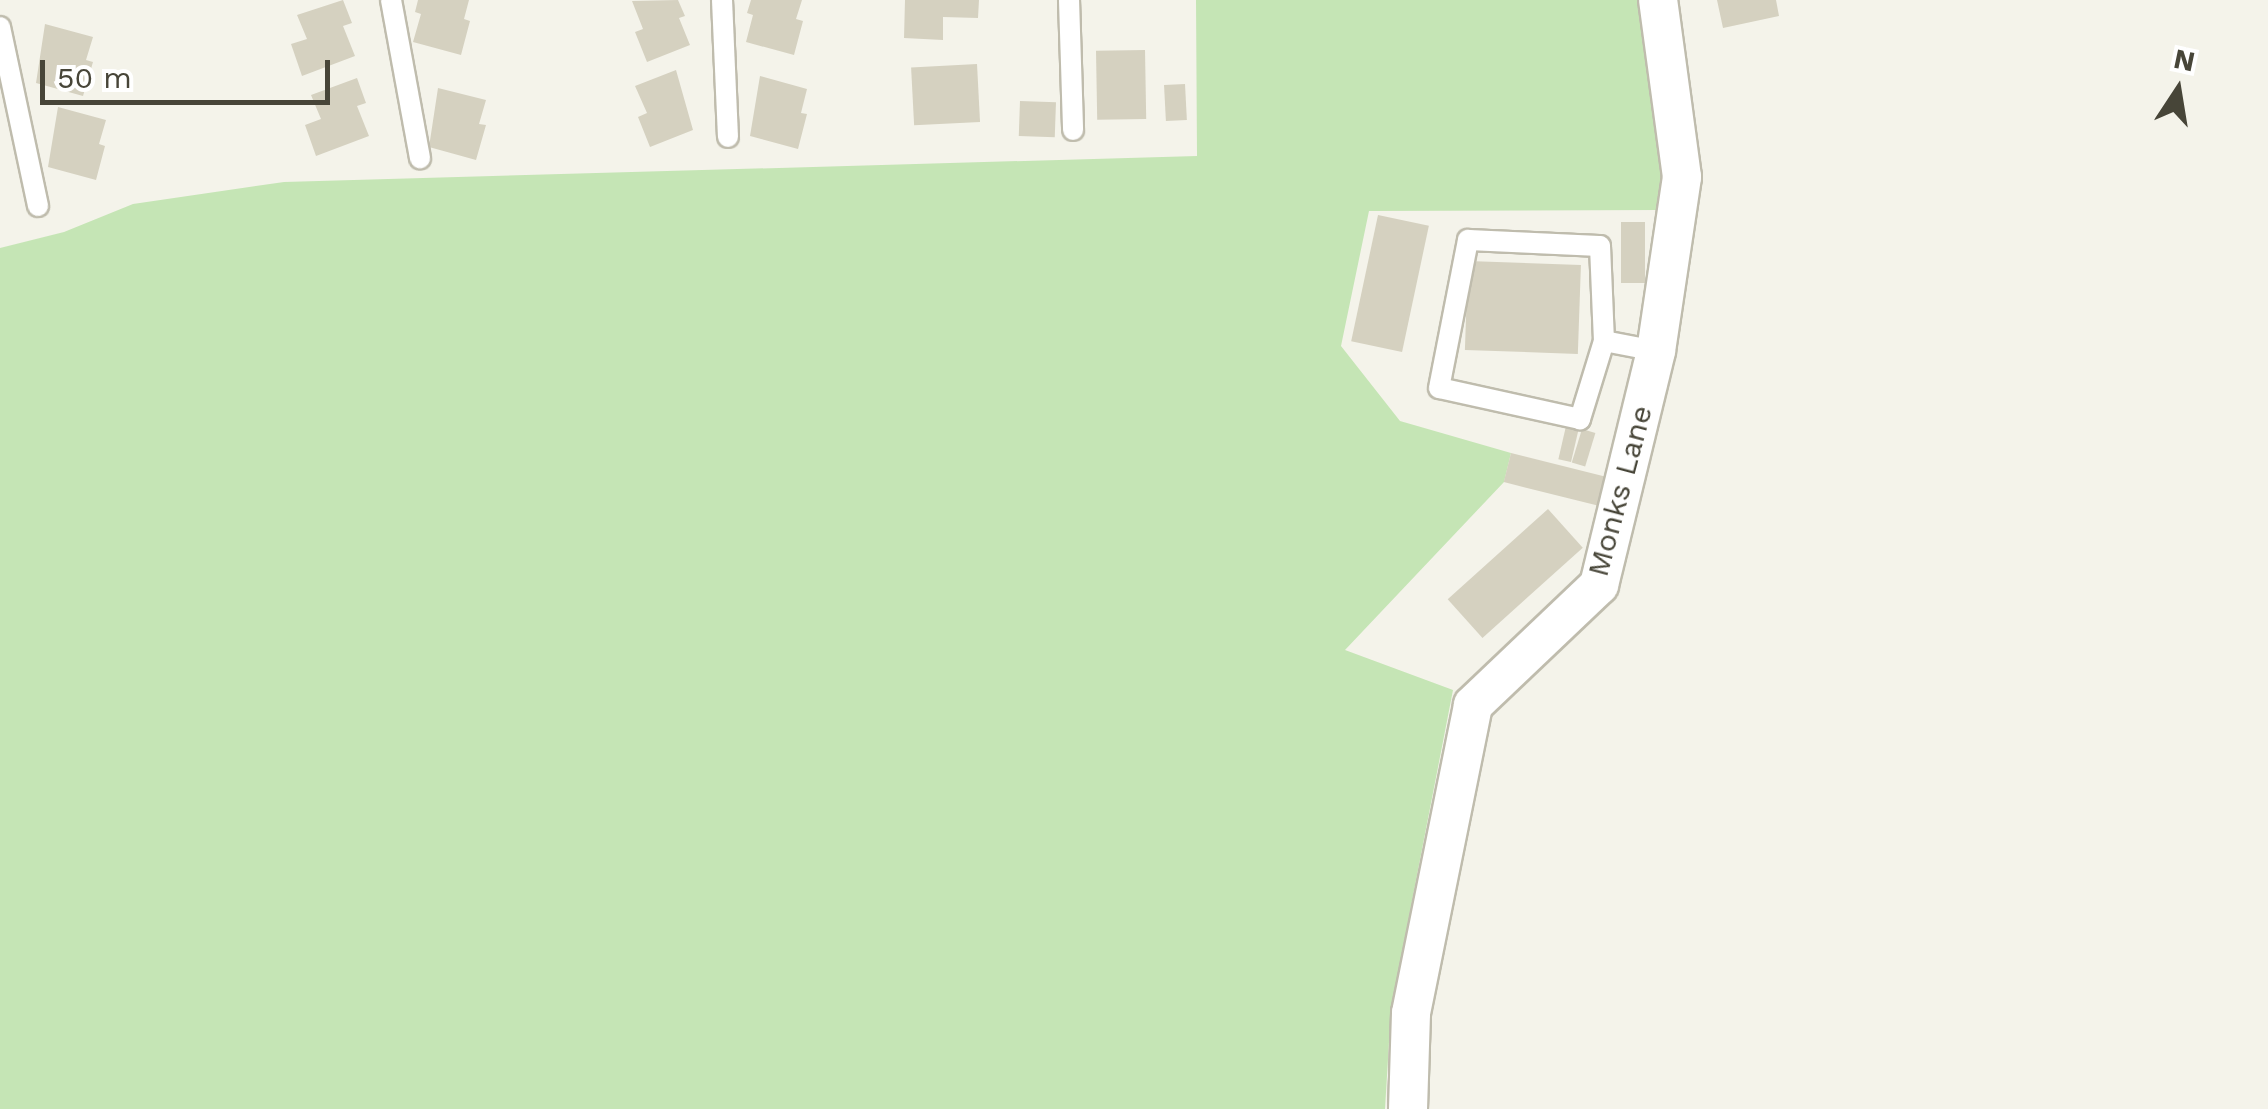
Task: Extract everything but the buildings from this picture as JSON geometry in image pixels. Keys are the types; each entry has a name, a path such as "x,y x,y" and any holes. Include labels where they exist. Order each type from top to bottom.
{"street":[{"name":"Monks Lane","path":"1408,1109 1411,1014 1474,705 1600,585 1656,351 1682,177 1658,0"}],"lane":[{"path":"391,0 420,158"},
{"path":"722,0 728,136"},
{"path":"1069,0 1072,130"},
{"path":"0,29 38,206"},
{"path":"1468,240 1600,246 1604,341 1580,419 1439,388 1468,240"},
{"path":"1604,341 1656,351"}],"green space":[{"path":"1196,0 1642,0 1662,172 1659,210 1369,211 1341,346 1400,421 1511,453 1504,482 1345,650 1453,690 1391,1009 1385,1109 0,1109 0,248 64,232 133,204 284,182 1197,156"}]}
